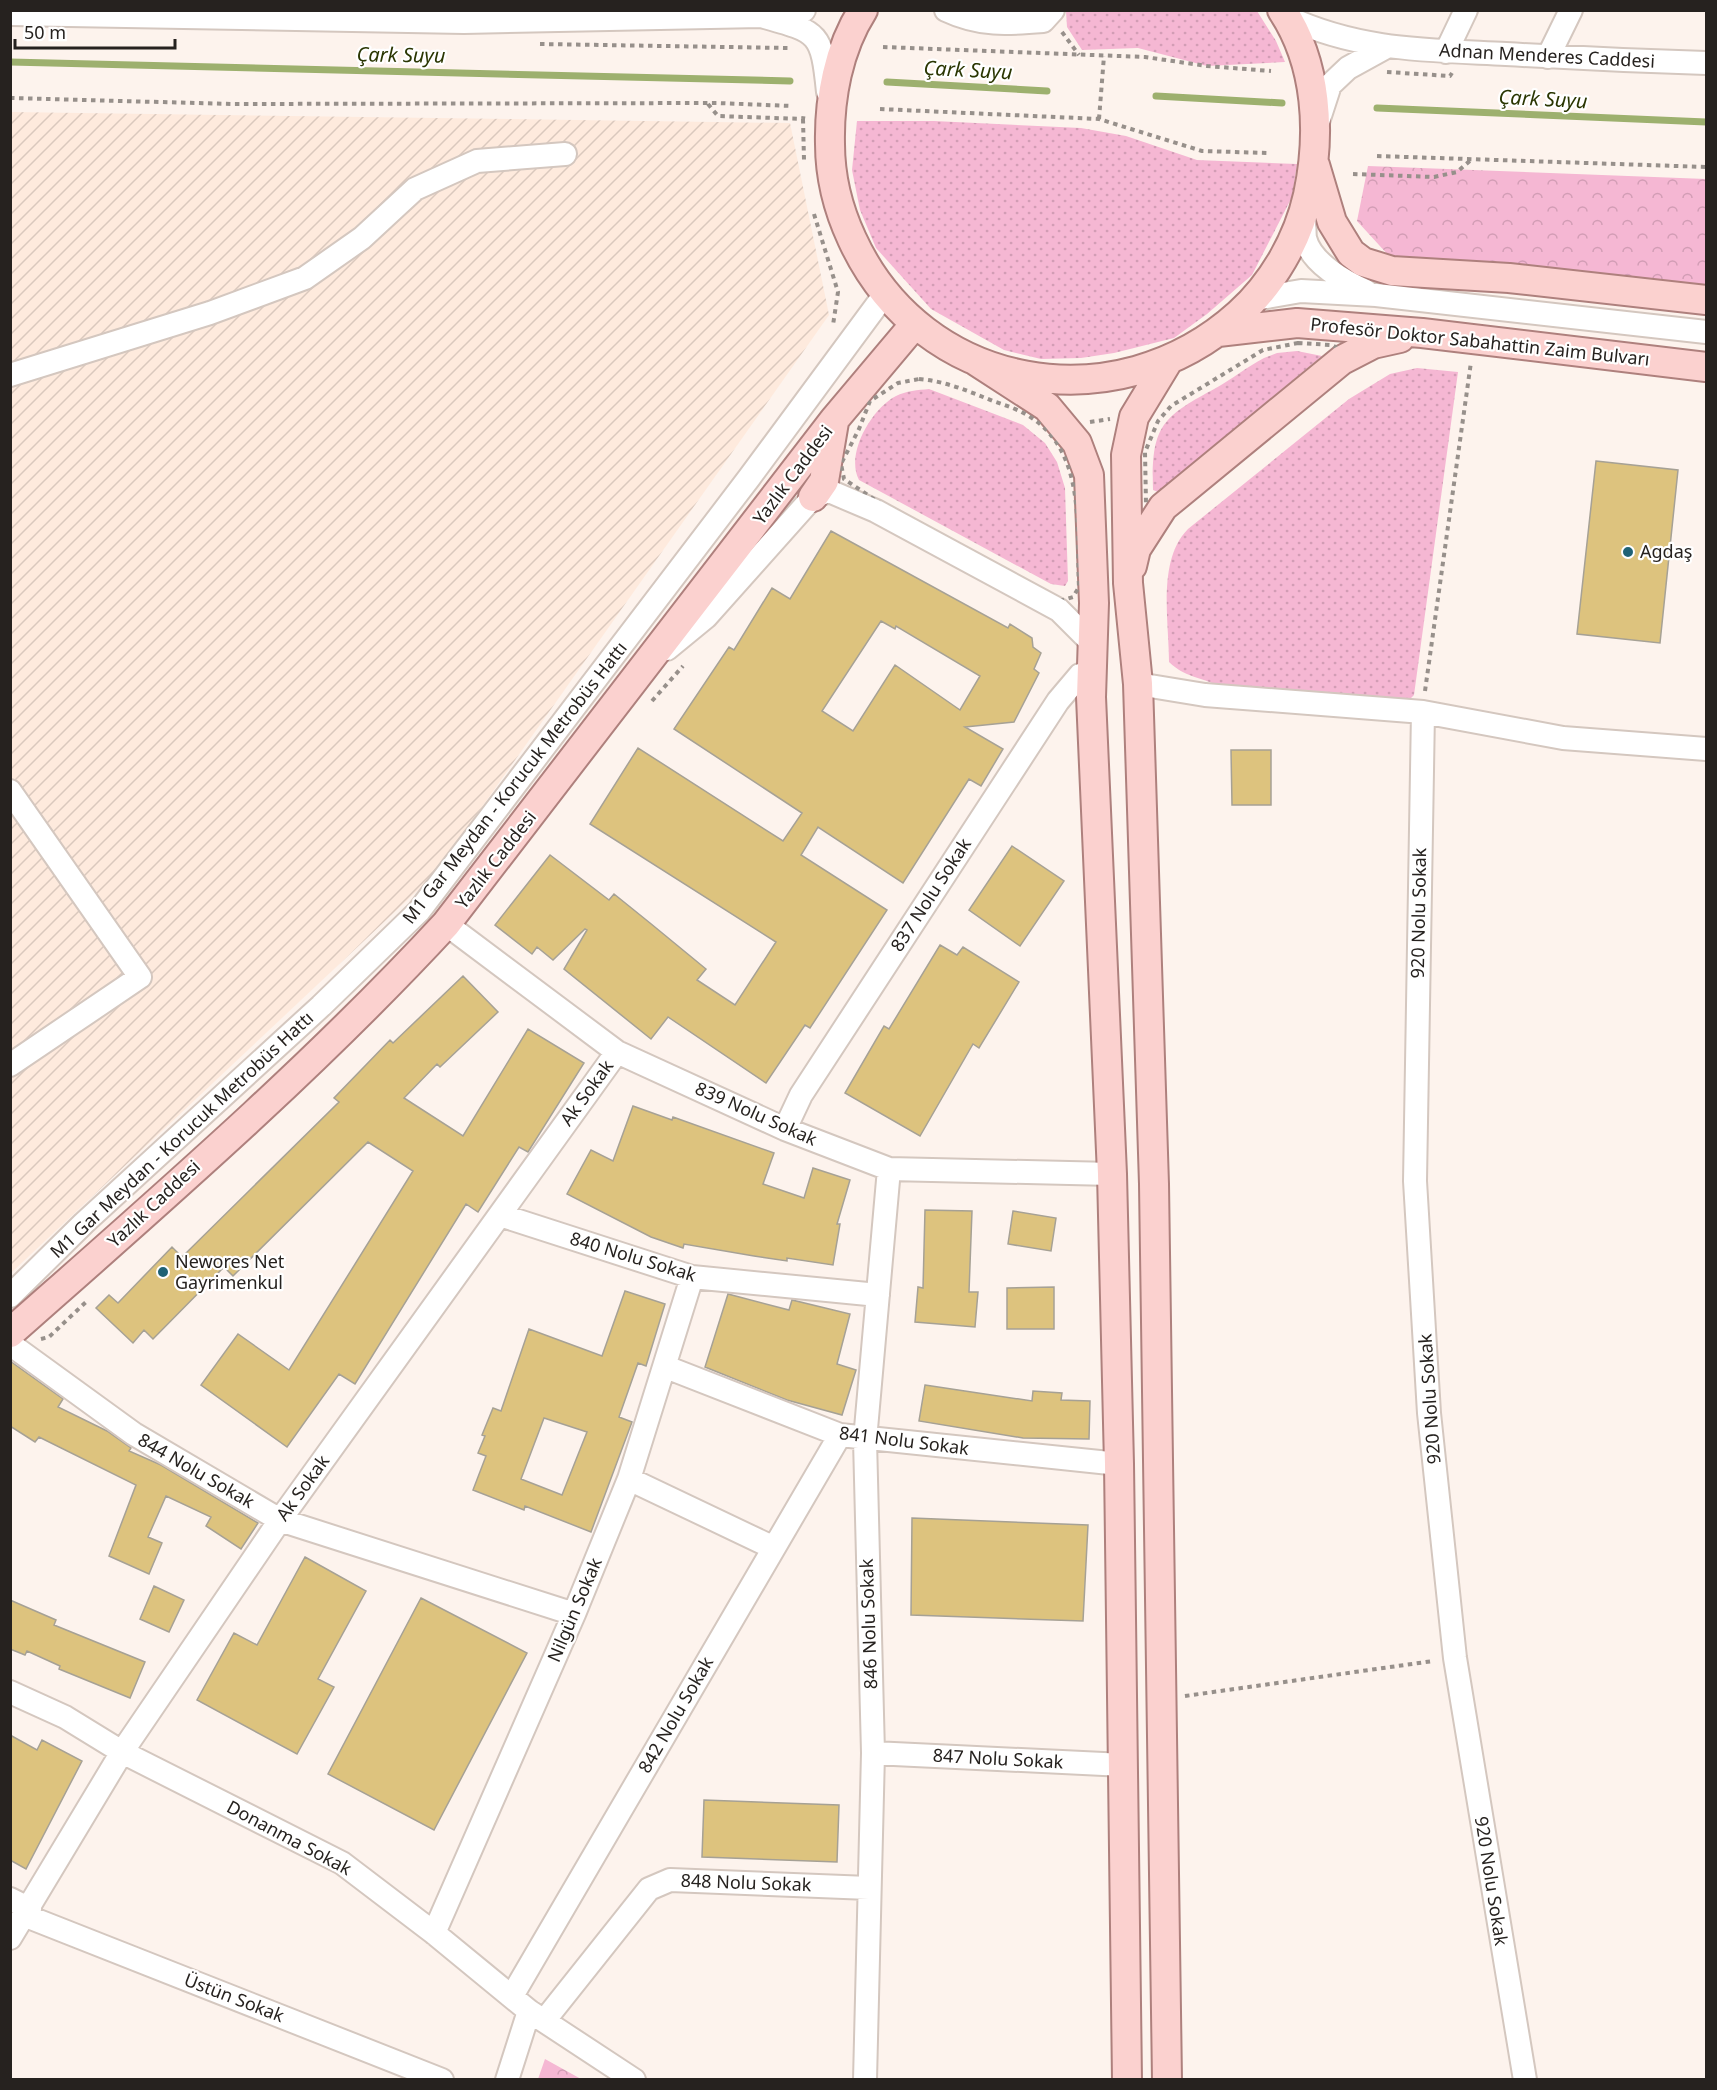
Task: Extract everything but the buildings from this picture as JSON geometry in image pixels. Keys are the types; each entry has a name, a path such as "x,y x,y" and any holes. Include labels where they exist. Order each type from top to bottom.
{"main road":[{"path":"863,10 813,111 830,164 841,214 862,261 885,294 914,325 976,361 1047,407 1077,443 1089,475 1094,603 1091,674 1112,1174 1119,1464 1127,2079"},
{"path":"976,361 1023,376 1072,381 1121,376 1168,361 1218,332 1255,299 1284,259 1304,214 1315,163 1317,126 1308,70 1285,14"},
{"path":"1315,163 1332,222 1351,253 1363,262 1392,271 1509,278 1707,300"},
{"name":"Profesör Doktor Sabahattin Zaim Bulvarı","path":"1218,332 1288,323 1422,333 1707,367"},
{"name":"Yazlık Caddesi","path":"10,1333 338,1034 446,924 648,665 834,420 914,325"},
{"path":"1128,583 1136,549 1163,507 1341,360 1373,344 1422,333"},
{"path":"1167,2079 1154,1196 1138,684 1128,583 1126,455 1129,432 1134,417 1168,361"},
{"path":"813,497 824,481 834,420"}],"street":[{"path":"10,14 82,12 760,16 804,10"},
{"path":"946,10 968,20 1006,24 1043,21 1051,13"},
{"path":"1446,52 1466,10"},
{"path":"1548,57 1571,10"},
{"name":"Adnan Menderes Caddesi","path":"1285,14 1316,31 1348,40 1388,46 1446,52 1707,63"},
{"path":"760,16 798,27 816,37 820,43 825,57 813,111"},
{"path":"1317,126 1330,85 1348,68 1388,46"},
{"path":"10,375 210,313 305,278 362,238 415,189 477,161 565,154"},
{"path":"1304,214 1305,240 1322,263 1344,281 1376,295"},
{"path":"1255,299 1301,291 1376,295 1707,332"},
{"name":"M1 Gar Meydan - Korucuk Metrobüs Hattı","path":"10,1296 84,1223 321,1006 419,911 749,478 885,294"},
{"path":"648,665 706,617 813,497 829,491 876,511 1059,610 1093,644"},
{"name":"837 Nolu Sokak","path":"785,1129 801,1095 1058,701 1080,675 1091,674"},
{"path":"1138,684 1205,695 1422,712 1563,738 1707,748"},
{"name":"920 Nolu Sokak","path":"1422,712 1415,1181 1429,1413 1455,1658 1525,2079"},
{"path":"10,791 140,977 10,1065"},
{"name":"839 Nolu Sokak","path":"446,924 617,1052 785,1129 889,1169 1112,1174"},
{"name":"Ak Sokak","path":"10,1938 22,1908 122,1752 280,1520 617,1052"},
{"name":"846 Nolu Sokak","path":"865,2079 873,1753 865,1440 889,1169"},
{"name":"840 Nolu Sokak","path":"500,1215 692,1277 878,1295"},
{"name":"Nilgün Sokak","path":"434,1933 574,1614 629,1479 666,1367 692,1277"},
{"name":"844 Nolu Sokak","path":"10,1344 134,1434 280,1520 574,1614"},
{"name":"841 Nolu Sokak","path":"666,1367 840,1435 865,1440 1119,1464"},
{"name":"842 Nolu Sokak","path":"512,1995 840,1435"},
{"path":"629,1479 774,1548"},
{"name":"Donanma Sokak","path":"10,1692 65,1717 122,1752 342,1863 537,2016 634,2079"},
{"name":"847 Nolu Sokak","path":"873,1753 1124,1765"},
{"name":"848 Nolu Sokak","path":"537,2016 649,1889 670,1880 869,1888"},
{"name":"Üstün Sokak","path":"22,1908 442,2079"},
{"path":"507,2079 537,2016"}],"path":[{"path":"1051,13 1079,55"},
{"path":"702,46 711,40"},
{"path":"883,47 1145,57 1207,66 1271,71"},
{"path":"1099,119 1104,56"},
{"path":"10,98 233,104 792,106"},
{"path":"708,104 718,116 813,111 805,167"},
{"path":"880,108 1099,119 1202,151 1267,153"},
{"path":"1377,156 1707,167"},
{"path":"1353,174 1434,177 1457,172 1473,158"},
{"path":"811,203 824,254 838,292 835,322 828,332"},
{"path":"1298,343 1331,345 1340,349 1335,357 1157,504 1151,507 1146,503 1145,452 1158,420 1171,406 1263,350 1298,343"},
{"path":"1422,712 1472,359"},
{"path":"919,379 937,380 1016,410 1029,416 1051,435 1063,453 1071,473 1074,492 1079,587 1076,594 1060,600 983,559 865,494 844,479 841,464 859,429 867,405 898,383 919,379"},
{"path":"1085,423 1118,417"},
{"path":"1162,1699 1455,1658"}],"shaded area":[{"path":"11,112 790,123 829,315 434,875 11,1273"}],"green space":[{"path":"1066,11 1257,11 1276,41 1285,62 1207,66 1138,48 1082,50 1067,27"},
{"path":"857,121 934,121 1081,128 1126,136 1197,160 1297,164 1292,197 1252,275 1207,314 1174,338 1114,353 1081,358 1041,359 1004,350 931,309 876,248 860,210 852,170"},
{"path":"1368,166 1706,179 1706,289 1390,257 1357,221"},
{"path":"1297,351 1322,356 1158,492 1153,490 1154,451 1158,437 1172,416 1264,358 1277,353"},
{"path":"1417,368 1458,372 1414,695 1408,701 1228,691 1176,668 1169,662 1168,574 1178,542 1188,529 1349,399 1390,374"},
{"path":"929,389 1023,425 1045,443 1057,462 1065,488 1068,581 1065,586 1051,584 859,480 856,469 858,445 870,421 887,402 896,396"},
{"path":"545,2059 581,2079 538,2079"}],"waterway":[{"name":"Çark Suyu","path":"10,62 790,81"},
{"name":"Çark Suyu","path":"887,82 1047,91"},
{"name":"Çark Suyu","path":"1156,96 1282,103"},
{"name":"Çark Suyu","path":"1377,108 1706,122"}],"place":[{"name":"Agdaş","path":"1628,552"},
{"name":"Newores Net Gayrimenkul","path":"163,1272"}]}
